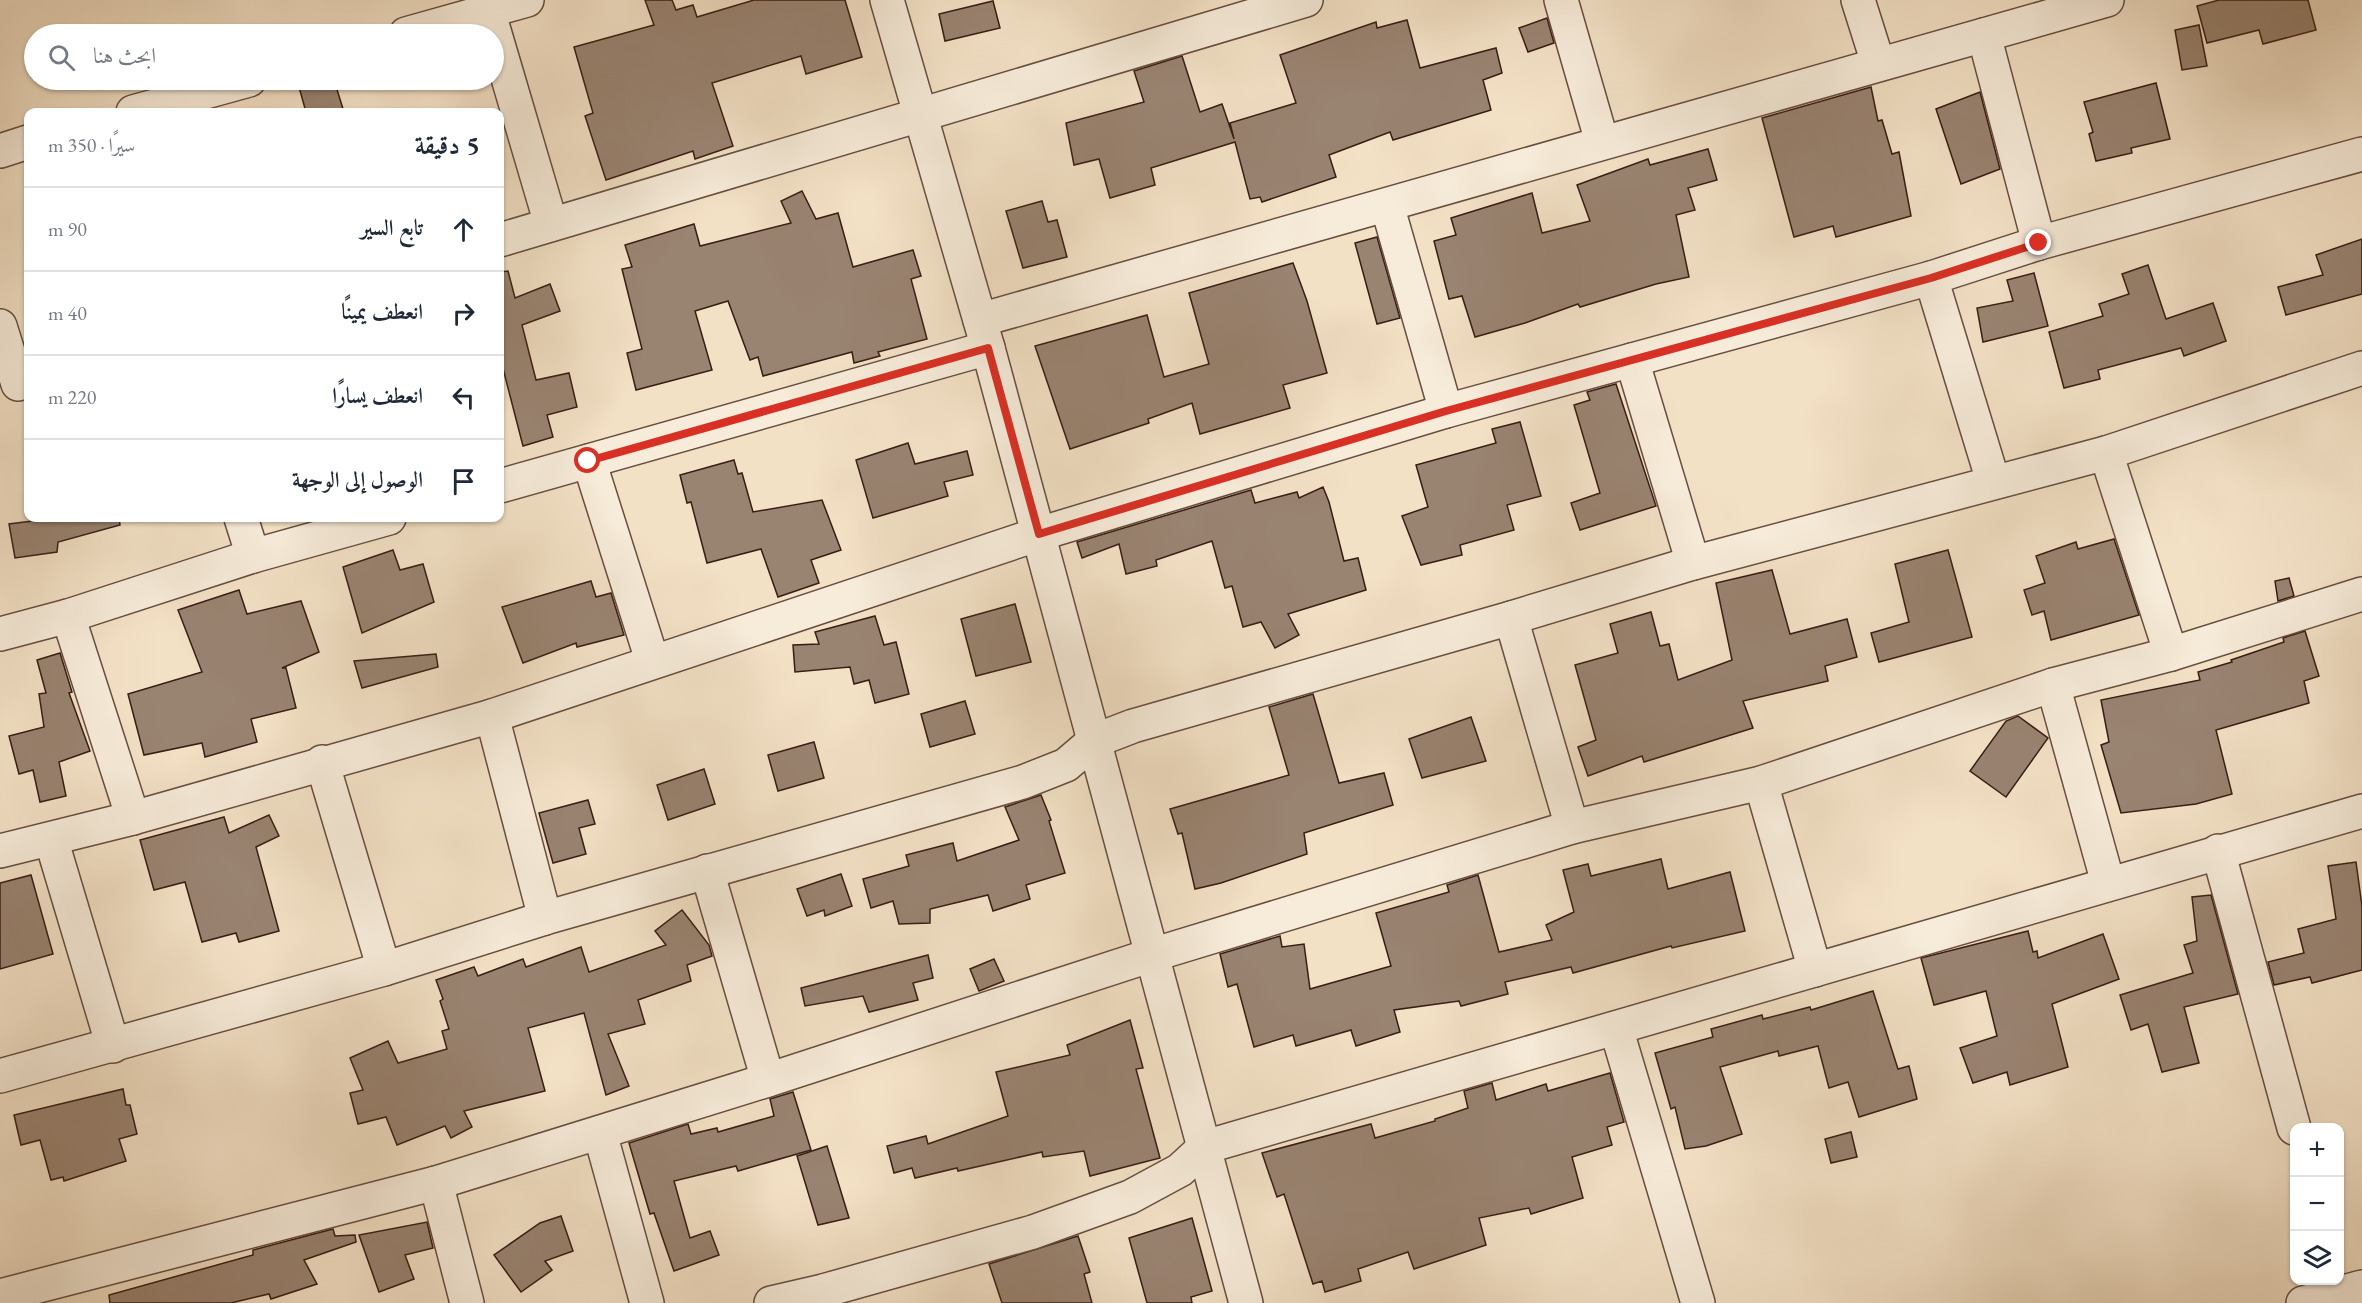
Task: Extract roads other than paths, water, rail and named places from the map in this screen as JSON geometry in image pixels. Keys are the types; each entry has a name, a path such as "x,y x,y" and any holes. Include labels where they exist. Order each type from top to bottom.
{"street":[{"path":"435,24 486,6 527,0"},
{"path":"887,0 984,334 1246,1303"},
{"path":"504,239 1306,0"},
{"path":"1561,0 1602,142"},
{"path":"1858,0 1878,63"},
{"path":"504,485 588,461 1387,205 1878,63 1984,35 2038,10 2107,0"},
{"path":"486,6 491,24"},
{"path":"1984,35 2039,243"},
{"path":"504,66 551,224"},
{"path":"148,108 213,90"},
{"path":"0,151 24,143"},
{"path":"0,851 133,818 322,762 492,716 652,660 1039,534 1446,411 1931,278 2039,243 2362,154"},
{"path":"1387,205 1446,411"},
{"path":"1931,278 1993,481"},
{"path":"0,326 16,385"},
{"path":"1632,360 1693,563"},
{"path":"0,1076 384,969 545,918 1023,782 1066,765 1094,741 1133,726 1252,690 1511,618 1693,563 1993,481 2106,453 2362,368"},
{"path":"2106,453 2171,654"},
{"path":"588,461 652,660"},
{"path":"242,522 253,556"},
{"path":"0,634 68,616 253,556 375,522"},
{"path":"0,1296 67,1292 436,1183 768,1080 1152,955 1572,827 1761,783 2053,685 2171,654 2362,594"},
{"path":"68,616 133,818"},
{"path":"1511,618 1572,827"},
{"path":"2053,685 2108,883"},
{"path":"492,716 545,918"},
{"path":"322,762 384,969"},
{"path":"1761,783 1815,970"},
{"path":"771,1303 825,1297 1033,1232 1130,1197 1180,1170 1205,1147 2362,811"},
{"path":"51,839 113,1046"},
{"path":"2218,851 2294,1123"},
{"path":"706,871 768,1080"},
{"path":"1616,1028 1698,1303"},
{"path":"600,1133 647,1303"},
{"path":"436,1183 467,1303"},
{"path":"2303,1303 2346,1287"}]}
